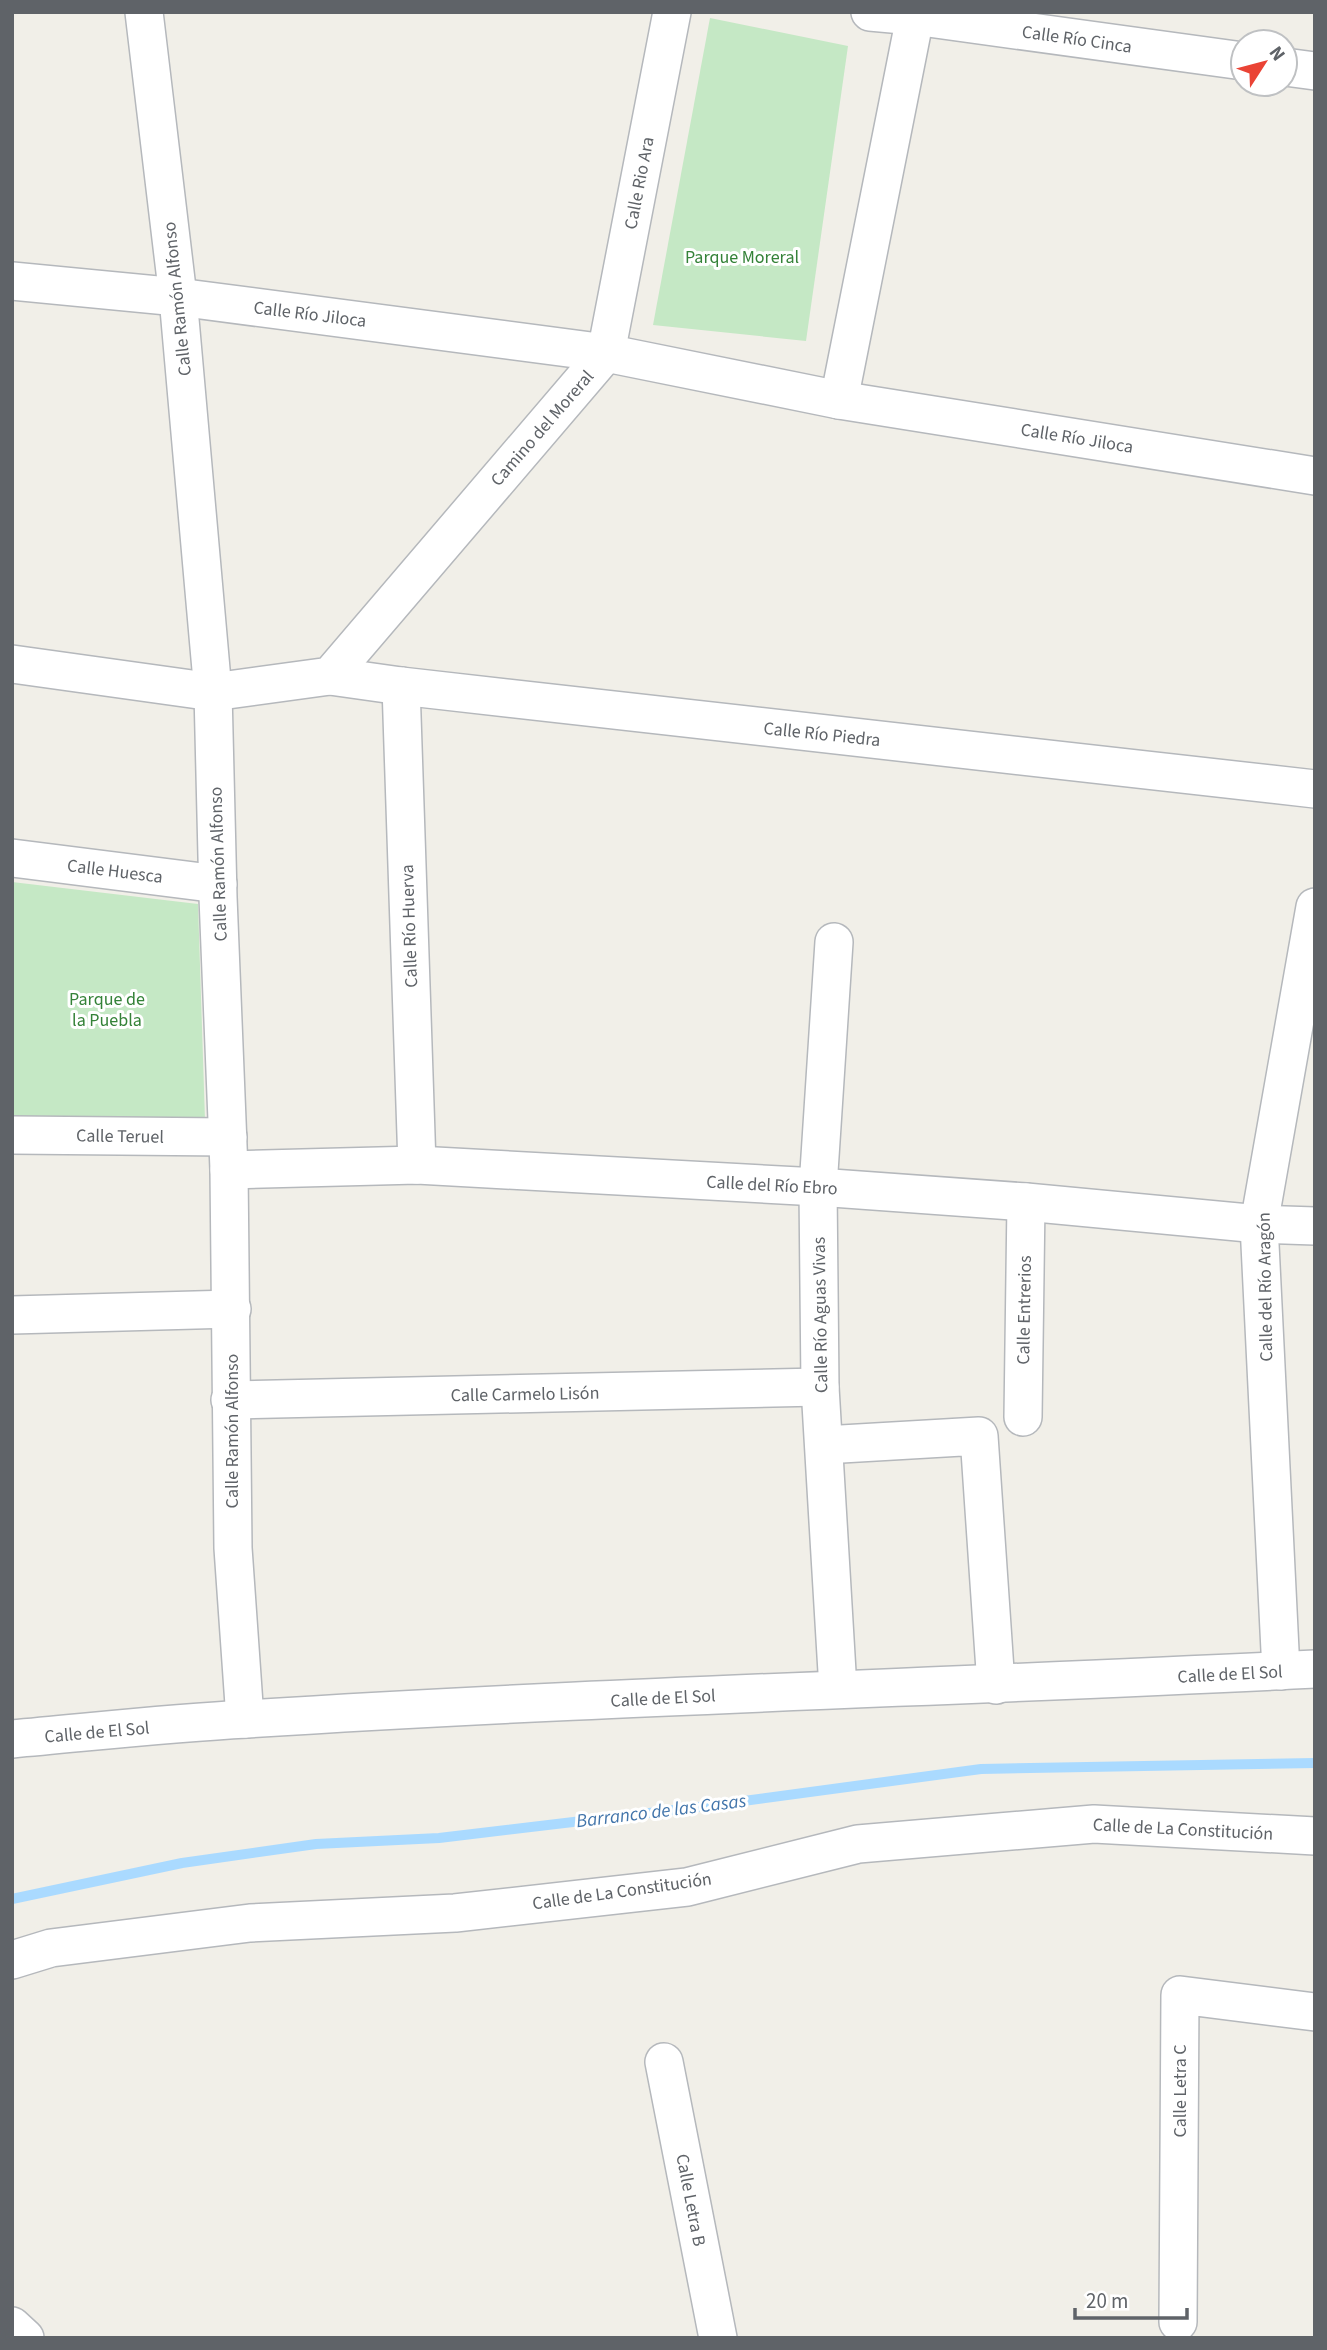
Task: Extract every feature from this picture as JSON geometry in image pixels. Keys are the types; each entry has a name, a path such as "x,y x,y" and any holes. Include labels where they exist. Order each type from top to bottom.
{"street":[{"name":"Calle Ramón Alfonso","path":"144,12 178,297 213,692 232,1309 230,1400 233,1548 245,1719"},
{"name":"Calle Rio Ara","path":"606,353 672,12"},
{"name":"Calle Río Cinca","path":"870,12 915,14 1229,59"},
{"path":"839,400 915,14"},
{"name":"Calle Río Jiloca","path":"12,281 178,297 606,353"},
{"name":"Camino del Moreral","path":"330,676 606,353 839,400"},
{"name":"Calle Río Jiloca","path":"839,400 1315,476"},
{"path":"12,664 213,692 330,676"},
{"name":"Calle Río Piedra","path":"330,676 1315,789"},
{"name":"Calle Río Huerva","path":"401,686 416,1166"},
{"name":"Calle Huesca","path":"12,858 218,884"},
{"name":"Calle del Río Aragón","path":"1298,1670 1259,1224 1315,907"},
{"name":"Calle Río Aguas Vivas","path":"834,942 818,1187 820,1387 838,1689"},
{"name":"Calle Teruel","path":"12,1135 228,1154"},
{"name":"Calle del Río Ebro","path":"228,1154 818,1187 1026,1202 1259,1224 1315,1226"},
{"name":"Calle Entrerios","path":"1023,1417 1026,1202"},
{"path":"12,1315 232,1309"},
{"name":"Calle Carmelo Lisón","path":"230,1400 820,1387"},
{"path":"824,1445 979,1436 996,1685"},
{"name":"Calle de El Sol","path":"12,1739 245,1719 838,1689 996,1685 1298,1670"},
{"name":"Calle de La Constitución","path":"12,1960 51,1948 250,1923 455,1913 687,1886 858,1844 1094,1824 1315,1836"},
{"name":"Calle Letra C","path":"1178,2322 1180,1995 1315,2012"},
{"name":"Calle Letra B","path":"664,2062 718,2338"},
{"path":"12,2326 25,2338"}],"green space":[{"name":"Parque Moreral","path":"710,18 848,46 806,341 653,325"},
{"name":"Parque de la Puebla","path":"12,882 198,904 205,1120 12,1116"}],"waterway":[{"name":"Barranco de las Casas","path":"12,1899 182,1863 316,1844 439,1838 981,1769 1315,1763"}]}
